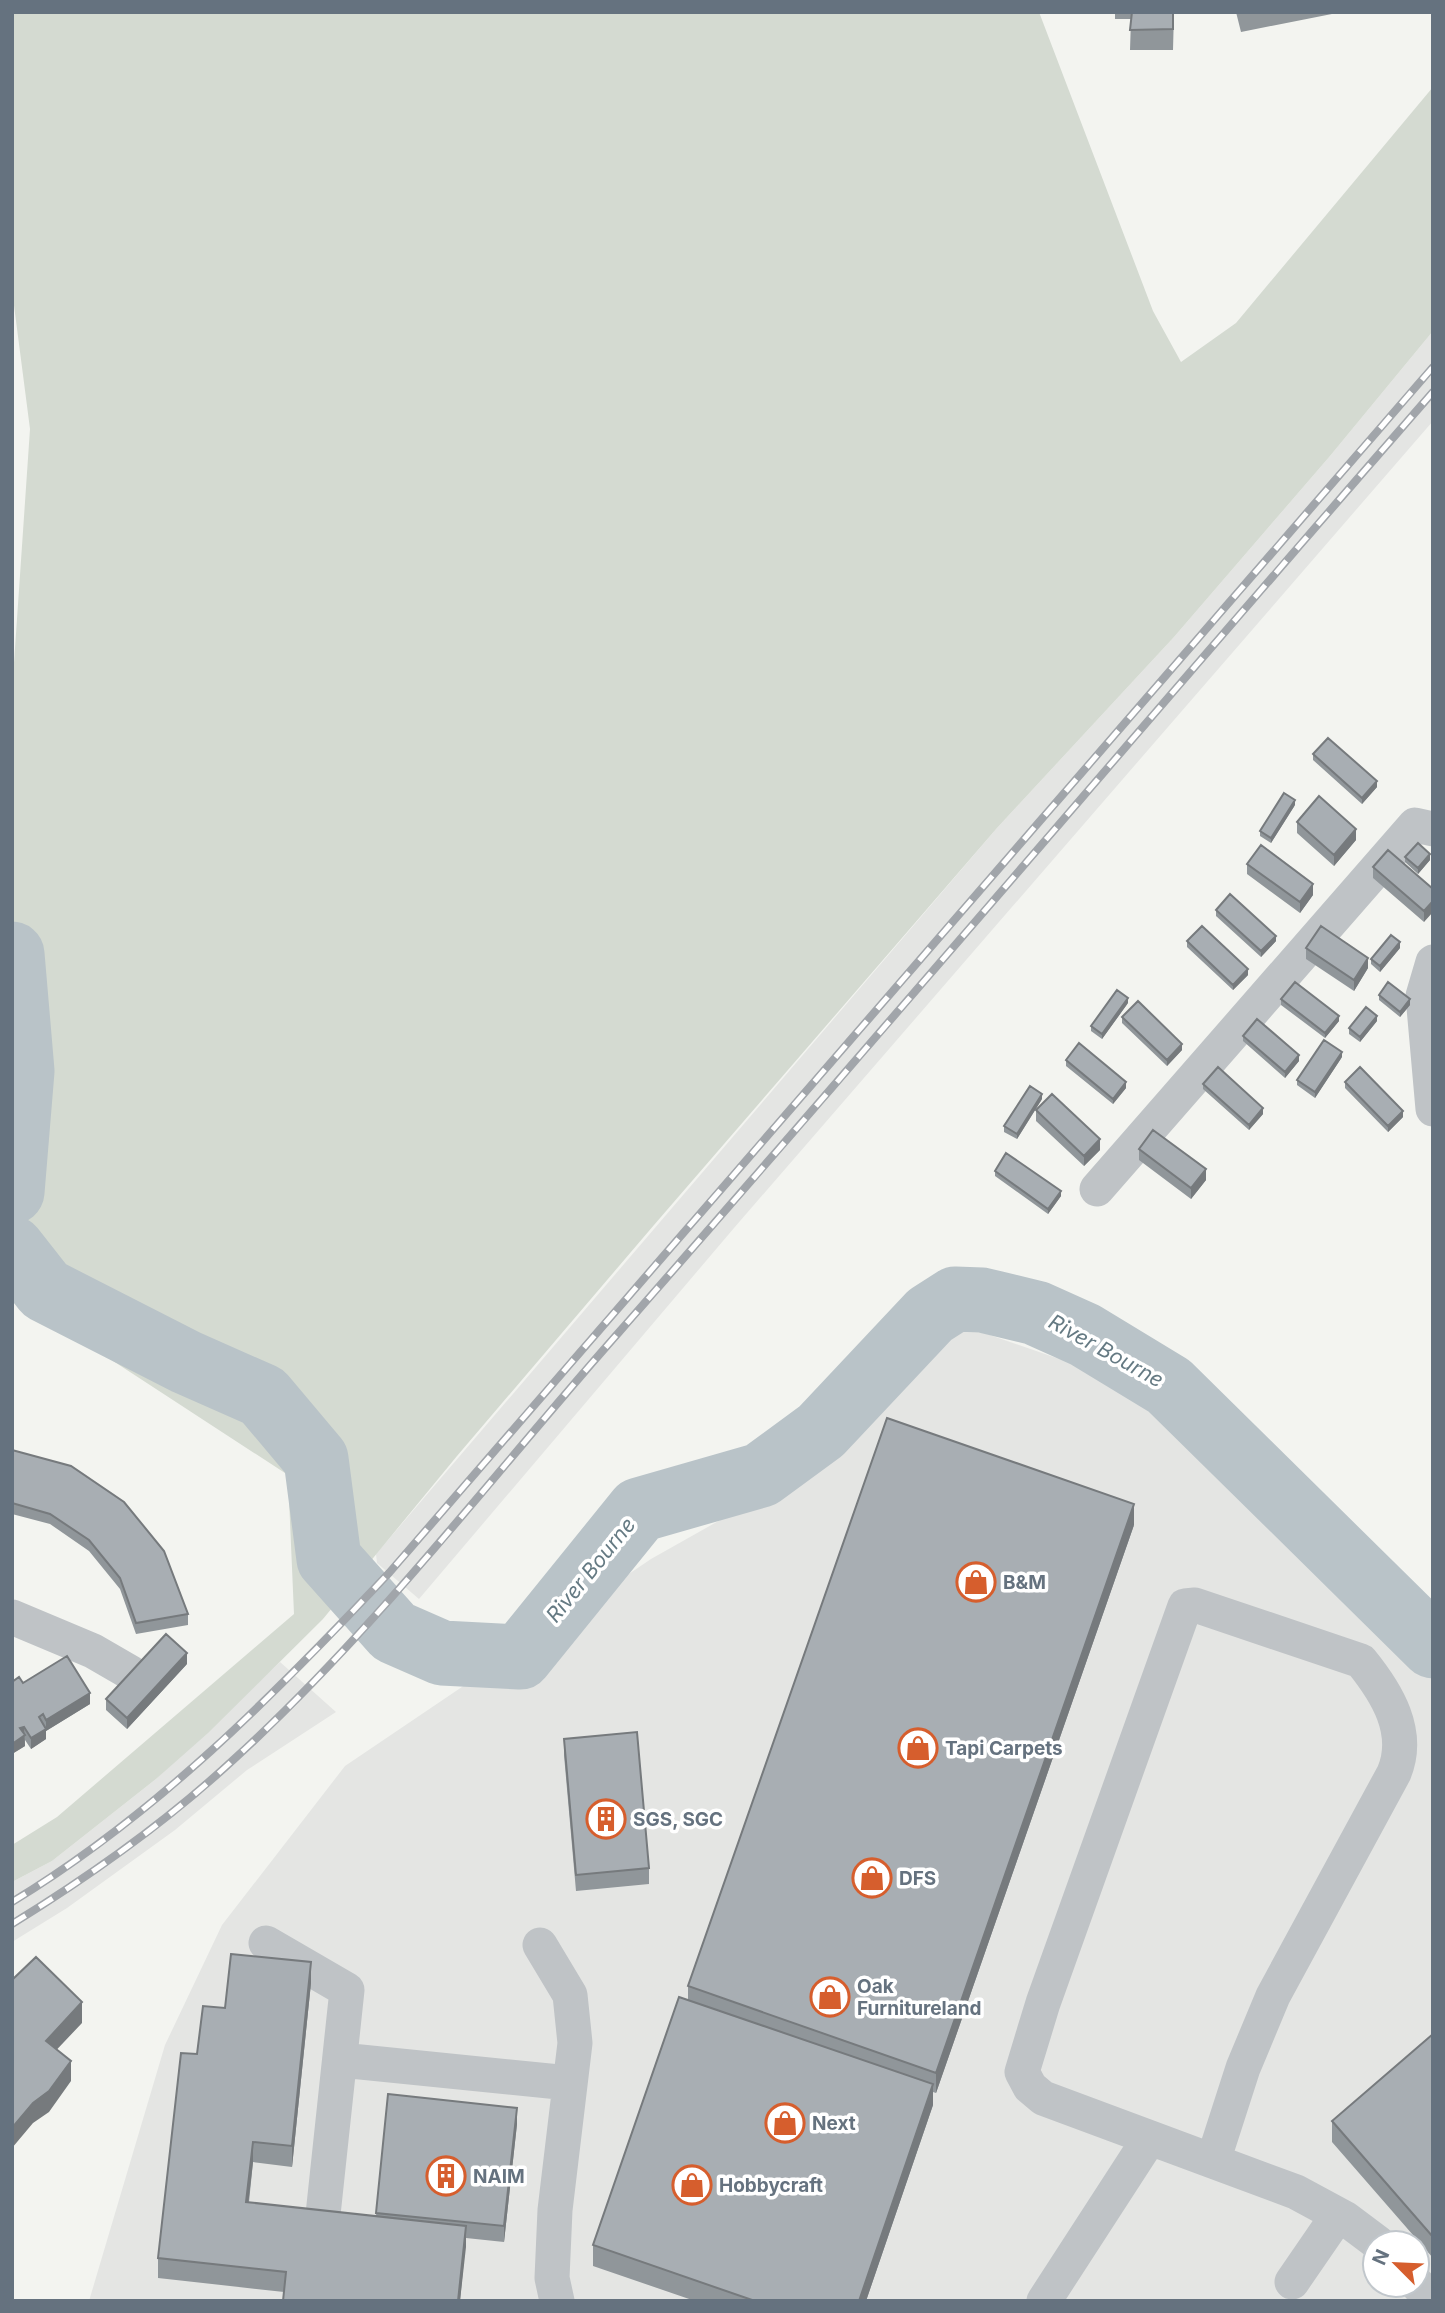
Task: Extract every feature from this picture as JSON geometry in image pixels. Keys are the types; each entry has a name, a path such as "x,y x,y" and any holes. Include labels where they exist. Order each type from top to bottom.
{"lane":[{"path":"1097,1189 1415,825 1433,829"},
{"path":"1433,962 1423,996 1433,1109"},
{"path":"1213,2161 1243,2068 1273,1996 1389,1783 1401,1757 1402,1742 1399,1725 1377,1680 1361,1661 1195,1605 1185,1606 1043,2003 1022,2072 1030,2087 1043,2098 1296,2192 1361,2231"},
{"path":"12,1617 93,1651 131,1674"},
{"path":"266,1942 346,1990 341,2060 322,2224"},
{"path":"540,1945 570,1995 575,2043 551,2278 557,2301"},
{"path":"341,2060 569,2083"},
{"path":"1044,2301 1149,2139"},
{"path":"1292,2282 1338,2215"}],"shaded area":[{"path":"12,12 1039,12 1153,311 1181,362 1236,323 1433,87 1433,331 1330,456 1174,637 997,828 654,1225 457,1456 323,1619 208,1733 156,1779 52,1861 12,1882 12,1845 57,1817 294,1614 288,1475 12,1295 12,692 30,429 12,290"},
{"path":"1433,331 1433,421 734,1228 419,1599 377,1563 376,1554 997,828 1174,637 1330,456"},
{"path":"958,1324 1158,1393 1324,1555 1433,1675 1433,2301 89,2301 165,2045 222,1925 345,1766 651,1559 832,1457"},
{"path":"280,1662 336,1712 247,1770 175,1830 67,1908 12,1942 12,1882 52,1861 156,1779"}],"building":[{"path":"1132,12 1173,12 1173,29 1130,30"},
{"path":"1328,738 1377,781 1362,798 1313,754"},
{"path":"1284,793 1295,800 1271,838 1260,831"},
{"path":"1319,796 1356,829 1334,855 1297,822"},
{"path":"1418,843 1430,854 1418,868 1405,857"},
{"path":"1261,845 1313,884 1300,902 1247,864"},
{"path":"1388,850 1433,889 1433,901 1424,911 1373,867"},
{"path":"1230,894 1276,936 1261,951 1216,910"},
{"path":"1202,926 1248,969 1233,985 1187,941"},
{"path":"1321,926 1368,958 1354,980 1306,948"},
{"path":"1391,935 1400,942 1380,966 1371,959"},
{"path":"1295,982 1339,1016 1325,1033 1281,999"},
{"path":"1388,982 1410,999 1400,1012 1379,995"},
{"path":"1117,990 1128,998 1102,1034 1091,1026"},
{"path":"1138,1001 1182,1044 1167,1060 1122,1017"},
{"path":"1366,1007 1377,1016 1360,1037 1349,1028"},
{"path":"1257,1019 1299,1055 1285,1072 1243,1036"},
{"path":"1324,1040 1342,1052 1315,1092 1297,1080"},
{"path":"1079,1043 1126,1082 1113,1099 1066,1060"},
{"path":"1218,1067 1263,1108 1249,1125 1203,1084"},
{"path":"1360,1067 1403,1111 1388,1126 1345,1082"},
{"path":"1030,1086 1042,1094 1017,1134 1004,1126"},
{"path":"1052,1094 1100,1139 1084,1156 1036,1110"},
{"path":"1153,1130 1206,1169 1191,1188 1139,1149"},
{"path":"1006,1153 1061,1191 1048,1209 995,1171"},
{"path":"887,1418 1134,1504 936,2073 688,1986"},
{"path":"12,1450 71,1466 124,1502 164,1551 188,1614 136,1623 120,1578 89,1540 50,1514 12,1503"},
{"path":"166,1634 187,1653 127,1718 106,1699"},
{"path":"67,1656 90,1693 46,1720 43,1714 39,1717 46,1729 31,1738 24,1727 20,1728 25,1735 12,1744 12,1682 19,1677 23,1683"},
{"name":"SGS, SGC","path":"637,1732 649,1868 576,1875 564,1739"},
{"path":"231,1954 311,1962 292,2146 253,2142 246,2202 466,2226 458,2301 283,2301 286,2272 158,2258 181,2053 197,2054 203,2006 225,2008"},
{"path":"36,1957 82,2002 46,2041 71,2061 49,2091 33,2103 12,2128 12,1980"},
{"path":"679,1997 933,2084 859,2301 755,2301 593,2245"},
{"path":"1433,2034 1433,2237 1431,2229 1426,2229 1332,2121"},
{"name":"NAIM","path":"388,2094 517,2108 504,2226 376,2213"}],"waterway":[{"name":"River Bourne","path":"12,954 22,1071 12,1192"},
{"name":"River Bourne","path":"12,1248 45,1290 186,1362 263,1396 316,1459 329,1559 394,1632 442,1653 520,1657 639,1510 761,1475 821,1431 930,1315 955,1299 982,1300 1036,1313 1085,1335 1169,1386 1433,1646"}],"railway":[{"path":"12,1902 116,1831 212,1750 302,1664 389,1573 1433,367"},
{"path":"12,1924 98,1868 207,1784 333,1661 428,1556 1433,392"}],"place":[{"name":"B&M","path":"976,1582"},
{"name":"Tapi Carpets","path":"918,1748"},
{"name":"SGS, SGC","path":"606,1819"},
{"name":"DFS","path":"872,1878"},
{"name":"Oak Furnitureland","path":"830,1997"},
{"name":"Next","path":"785,2123"},
{"name":"NAIM","path":"446,2176"},
{"name":"Hobbycraft","path":"692,2185"}]}
